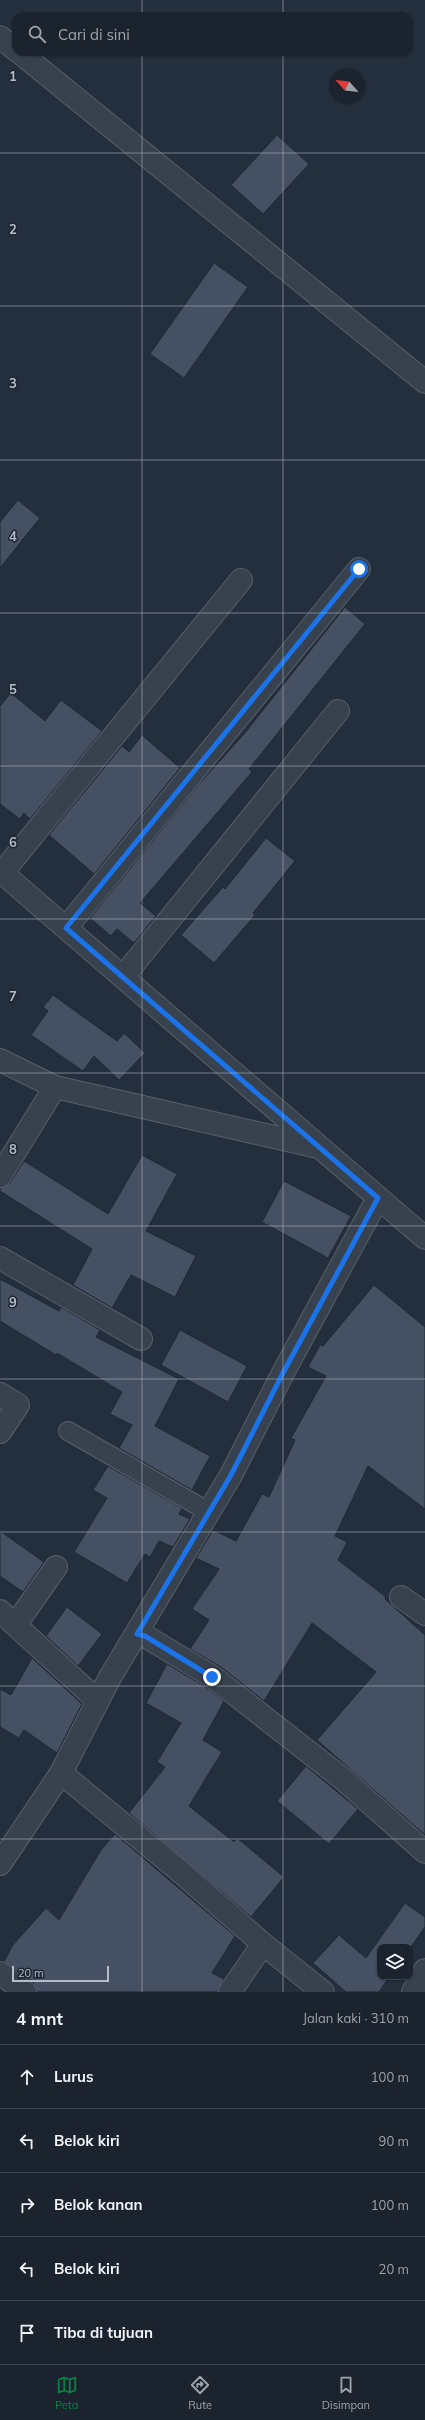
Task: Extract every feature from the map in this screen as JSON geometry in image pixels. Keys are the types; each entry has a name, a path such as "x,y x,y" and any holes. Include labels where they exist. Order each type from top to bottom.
{"street":[{"path":"0,37 12,47"},
{"path":"24,56 425,382"},
{"path":"66,928 359,569"},
{"path":"241,580 1,872 425,1238"},
{"path":"123,977 338,711"},
{"path":"0,1060 54,1087 321,1148"},
{"path":"0,1176 54,1087"},
{"path":"0,1864 61,1773 98,1701 209,1512 378,1198"},
{"path":"0,1258 141,1339"},
{"path":"0,1394 18,1405 0,1432"},
{"path":"56,1567 8,1617 98,1701"},
{"path":"401,1597 425,1614"},
{"path":"137,1634 145,1636 212,1677 343,1779 425,1852"},
{"path":"61,1773 176,1868 263,1944 323,1992"},
{"path":"230,1992 263,1944"},
{"path":"413,1992 425,1970"},
{"path":"0,1973 25,1992"}],"lane":[{"path":"68,1431 209,1512"}],"building":[{"path":"277,135 309,164 263,214 231,185"},
{"path":"214,263 248,287 184,378 150,354"},
{"path":"18,500 40,518 0,568 0,522"},
{"path":"345,607 365,624 249,769 252,772 140,903 156,916 134,943 117,929 111,936 90,918 199,784 244,734"},
{"path":"11,693 45,721 61,700 102,731 30,819 24,813 20,819 0,804 0,706"},
{"path":"142,735 180,768 94,874 49,835 122,746 129,752"},
{"path":"266,838 295,861 253,913 255,915 214,963 181,935 223,887 225,889"},
{"path":"53,995 117,1041 124,1033 145,1053 119,1080 94,1056 83,1071 31,1035 48,1011 43,1007"},
{"path":"142,1155 177,1174 146,1231 196,1256 175,1297 131,1275 112,1308 73,1285 92,1249 0,1191 0,1188 10,1183 24,1161 108,1214"},
{"path":"284,1181 351,1216 328,1258 262,1222"},
{"path":"0,1279 59,1311 61,1307 100,1330 96,1337 179,1379 155,1426 210,1456 192,1490 119,1448 132,1425 110,1414 122,1392 57,1353 56,1355 0,1321"},
{"path":"374,1285 425,1327 425,1509 368,1466 335,1536 347,1542 338,1560 386,1597 385,1599 425,1635 425,1835 317,1740 376,1672 312,1623 264,1701 221,1667 190,1649 209,1620 192,1609 219,1569 196,1558 213,1530 236,1541 262,1494 269,1497 295,1440 291,1438 326,1376 308,1367 320,1345 323,1346"},
{"path":"180,1330 247,1366 228,1402 161,1365"},
{"path":"108,1466 182,1508 179,1514 190,1519 173,1547 159,1541 150,1557 145,1554 127,1583 74,1552 107,1498 93,1490"},
{"path":"0,1531 44,1562 23,1592 0,1576"},
{"path":"67,1607 102,1634 78,1666 46,1636"},
{"path":"32,1658 82,1704 57,1753 24,1730 19,1738 0,1727 0,1689 11,1695"},
{"path":"167,1664 206,1687 224,1701 203,1740 222,1752 189,1806 234,1842 237,1838 284,1877 251,1917 129,1813 165,1767 157,1762 181,1723 146,1703"},
{"path":"306,1766 358,1809 329,1844 277,1801"},
{"path":"115,1834 235,1936 212,1973 224,1979 218,1992 37,1992 33,1982 4,1962 12,1946 46,1908 59,1920 101,1850"},
{"path":"405,1903 425,1917 425,1927 413,1944 377,1944 377,1980 387,1980 379,1992 346,1992 313,1963 339,1935 366,1958"}],"route":[{"path":"212,1677 145,1636 137,1634 231,1475 284,1371 378,1198 66,928 359,569"}]}
